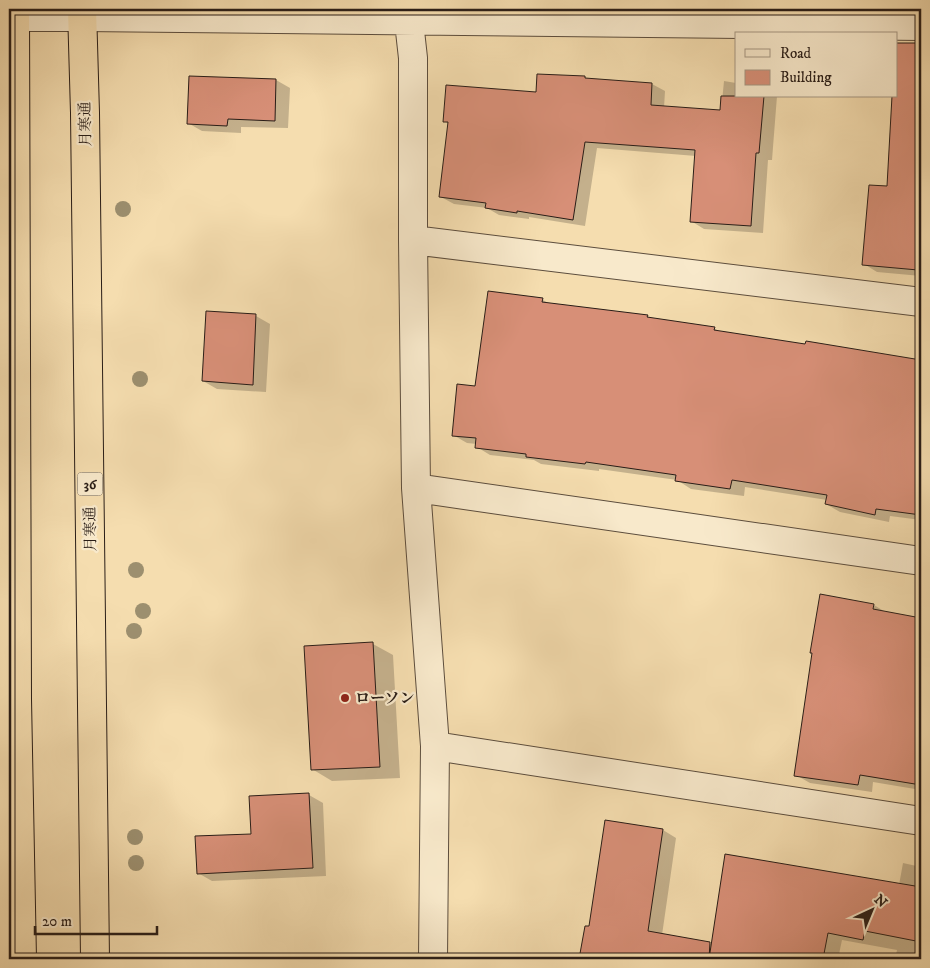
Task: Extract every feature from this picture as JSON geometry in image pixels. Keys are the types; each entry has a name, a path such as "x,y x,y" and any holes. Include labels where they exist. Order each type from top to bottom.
{"highway":[{"name":"月寒通","path":"82,13 85,113 95,959"},
{"path":"13,14 17,689 22,959"}],"street":[{"path":"13,14 82,13 156,17 409,22 921,26"},
{"path":"409,22 413,58 416,488 435,746 433,959"},
{"path":"413,240 921,302"},
{"path":"416,488 921,561"},
{"path":"435,746 921,821"}],"building":[{"path":"898,43 921,43 921,232 918,270 862,265 869,185 887,186 892,98 898,98"},
{"path":"537,74 585,76 585,78 652,83 651,105 720,110 721,96 764,98 759,153 756,153 751,226 690,222 695,150 585,142 573,220 485,208 486,203 439,197 448,122 443,122 446,85 536,92"},
{"path":"189,76 276,79 275,121 228,119 227,126 187,124"},
{"path":"488,291 543,298 542,302 648,315 647,317 715,327 714,330 805,344 806,341 921,360 921,515 876,509 875,515 825,504 827,495 732,480 730,489 675,481 676,475 586,462 585,464 526,457 526,454 475,448 476,438 452,436 457,384 475,386"},
{"path":"206,311 256,314 253,385 202,381"},
{"path":"820,594 874,604 873,609 921,618 921,785 860,775 858,785 794,776 812,653 810,653"},
{"path":"373,642 380,767 311,770 304,646"},
{"path":"309,793 313,868 197,874 195,836 251,834 249,796"},
{"path":"605,820 663,829 648,931 710,942 709,959 579,959 585,926 589,926"},
{"path":"725,854 921,887 921,942 865,931 863,940 828,933 823,959 709,959"}],"place":[{"name":"ローソン","path":"345,698"}]}
